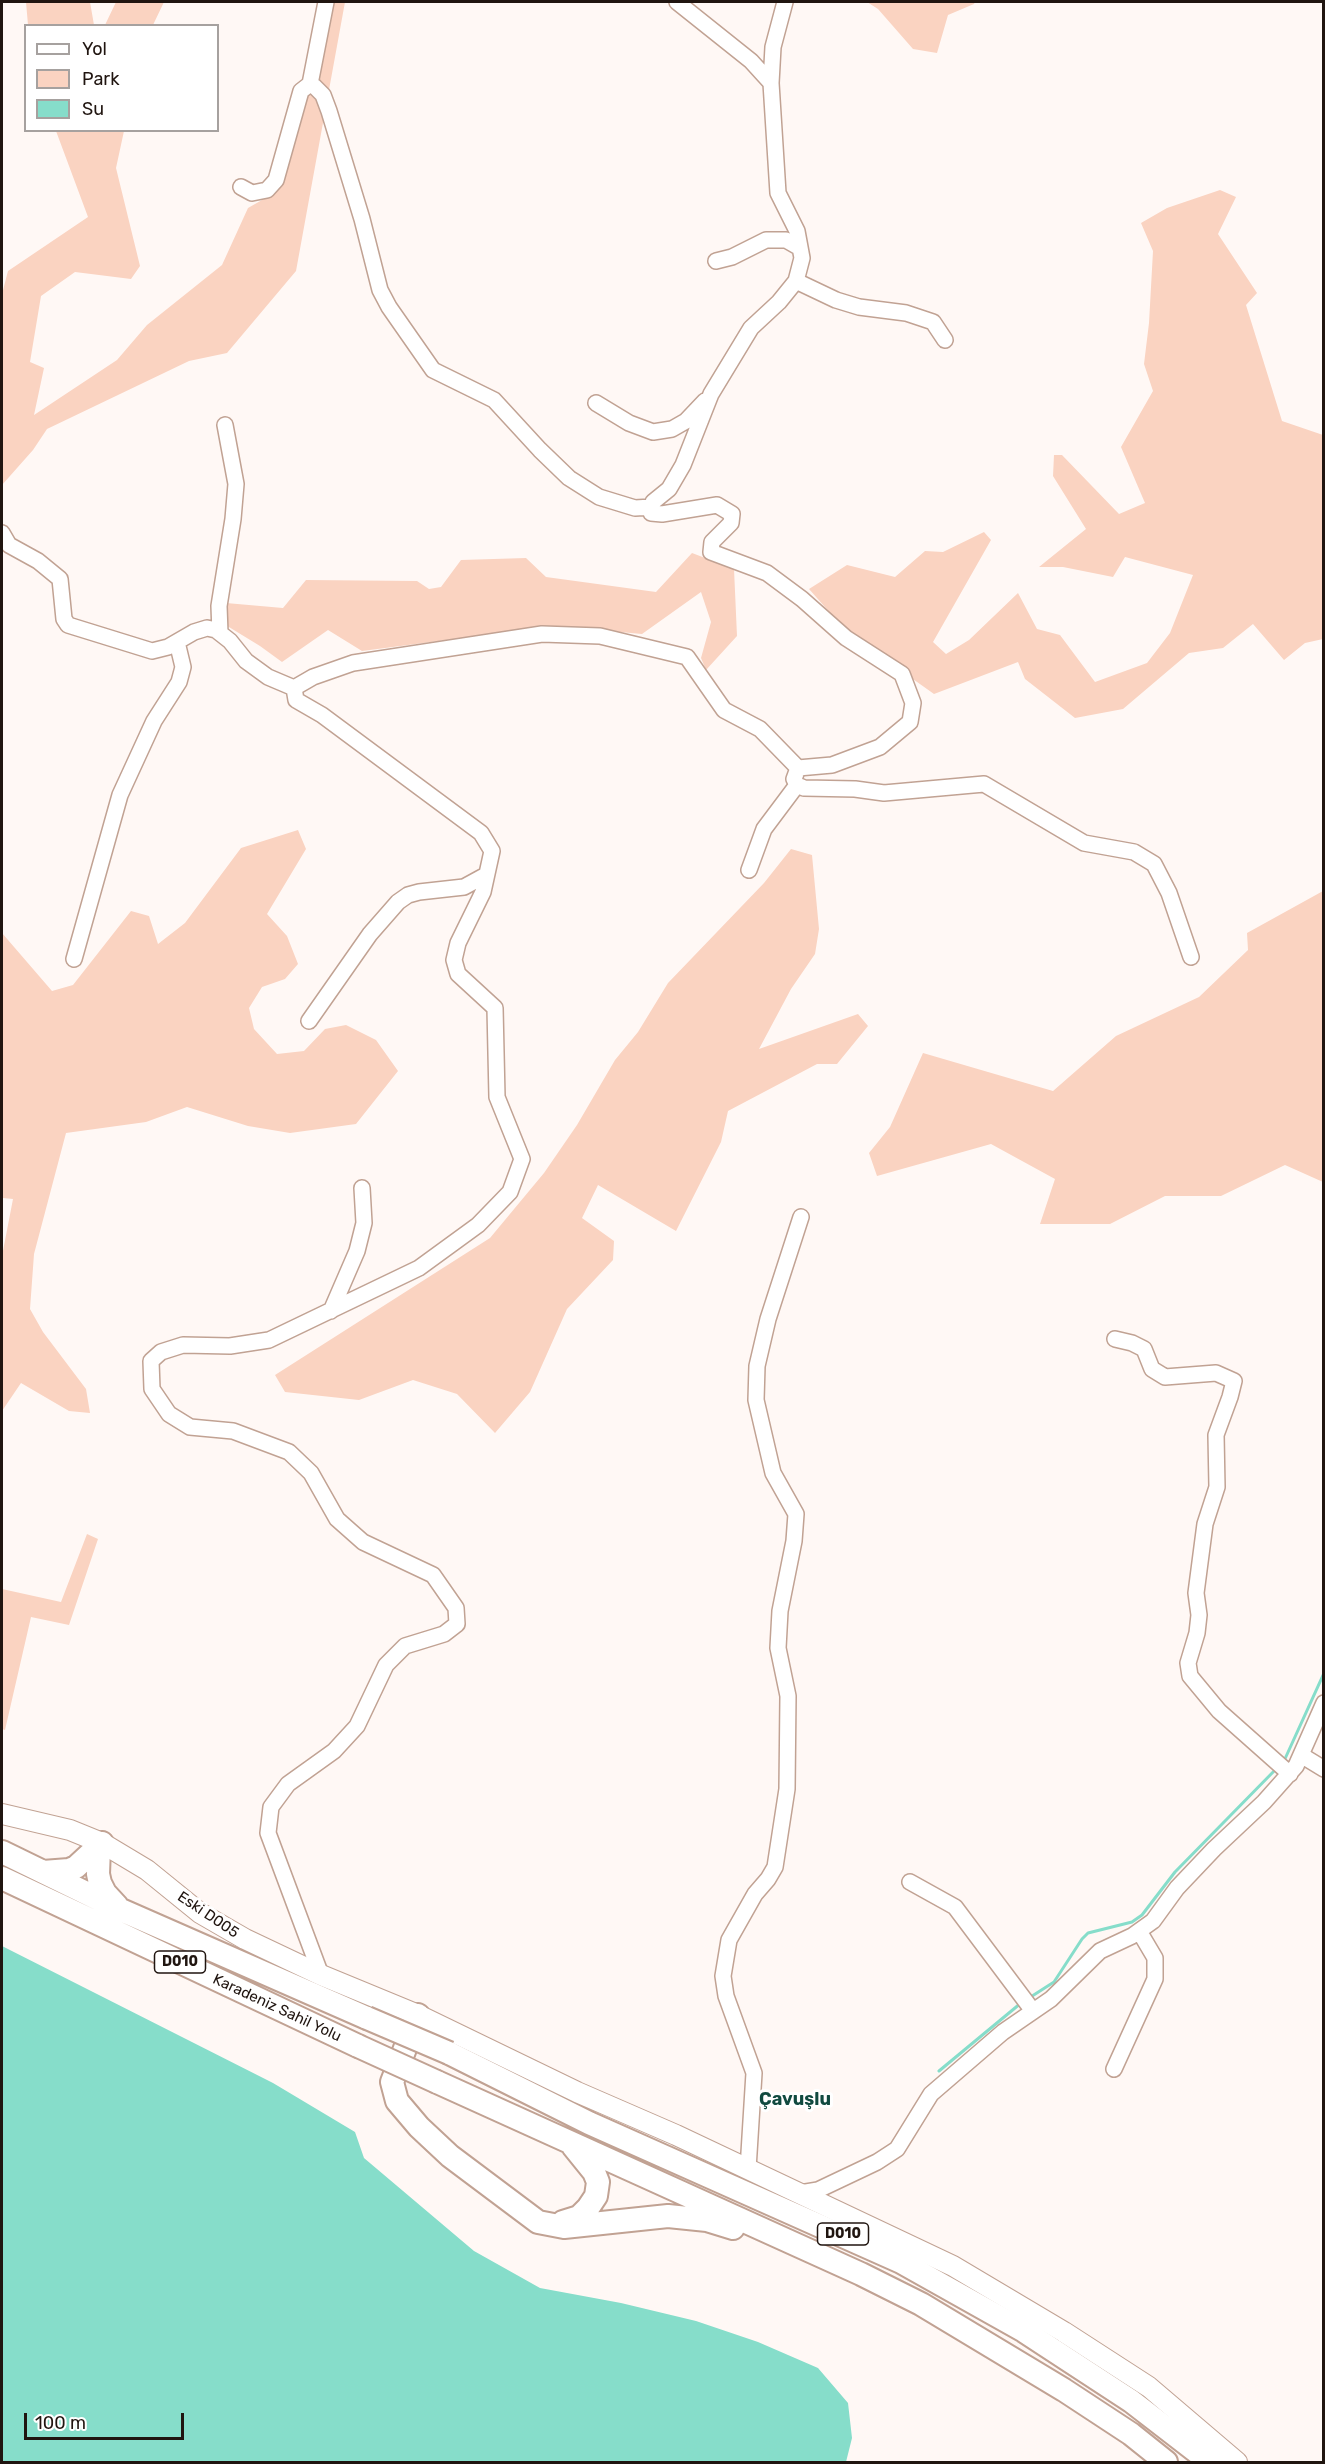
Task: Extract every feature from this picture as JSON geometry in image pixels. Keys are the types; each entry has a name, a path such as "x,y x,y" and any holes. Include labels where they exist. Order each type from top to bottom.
{"highway":[{"path":"41,1872 69,1870 83,1863 101,1846"},
{"path":"101,1846 98,1874 100,1883 105,1893 121,1910"},
{"name":"D010","path":"2,1852 121,1910 449,2053 589,2123 901,2262 1024,2331 1131,2401 1210,2463"},
{"name":"Karadeniz Sahil Yolu","path":"2,1878 357,2046 565,2138"},
{"path":"418,2015 392,2082 397,2101 419,2127 450,2156 538,2222 564,2227 668,2216 707,2220 802,2247"},
{"path":"538,2222 565,2222 579,2217 596,2196 598,2182 594,2172 565,2138"},
{"name":"D010","path":"565,2138 921,2304 1115,2423 1166,2463"},
{"path":"1115,2423 1144,2463"}],"main road":[{"name":"Eski D005","path":"2,1814 70,1830 147,1870 200,1913 222,1927 321,1975 418,2015 577,2092 801,2193 953,2266 1064,2332 1149,2387 1237,2463"}],"street":[{"path":"241,188 252,193 267,190 276,180 294,109 301,91 310,84 326,2"},
{"path":"677,2 751,61 771,83"},
{"path":"784,2 773,47 771,83 778,193 797,231 802,258 796,281 779,302 751,328 711,394 683,465 669,489 653,502 651,513 717,505 732,514 731,523 712,542 711,552 766,573 802,599 846,638 902,674 913,703 910,722 880,747 832,765 798,768"},
{"path":"310,84 323,95 329,111 362,219 380,290 433,370 494,400 569,478 599,497 635,508 652,507"},
{"path":"716,261 732,257 766,240 786,240 800,248"},
{"path":"796,281 859,308 906,313 933,322 945,340"},
{"path":"596,403 629,423 653,432 672,429 686,421 711,394"},
{"path":"220,633 219,606 233,519 236,484 225,426"},
{"path":"2,533 9,545 38,561 60,579 64,619 68,625 152,651 168,648 194,632 207,628 220,633 230,641 246,661 268,677 294,687 313,677 353,663 542,634 600,636 687,657 724,710 760,729 798,768"},
{"path":"74,960 120,795 154,721 179,682 183,667 177,642"},
{"path":"294,687 296,700 322,715 481,833 492,851 483,892 458,943 454,960 458,974 495,1008 497,1097 522,1159 510,1192 478,1225 419,1268 269,1340 230,1346 183,1345 161,1352 151,1361 153,1389 169,1414 190,1427 233,1431 289,1452 311,1473 337,1519 363,1542 433,1575 456,1608 457,1624 444,1634 405,1646 386,1665 357,1726 334,1751 288,1784 271,1807 268,1833 321,1975"},
{"path":"798,768 794,778 797,784 804,788 855,789 884,793 984,784 1084,843 1134,852 1154,864 1169,893 1191,957"},
{"path":"749,870 764,829 797,784"},
{"path":"309,1021 370,934 398,902 419,892 464,886 486,875"},
{"path":"331,1311 357,1251 362,1232 364,1223 362,1188"},
{"path":"748,2169 754,2073 726,1996 723,1977 729,1940 755,1894 775,1867 787,1789 788,1696 778,1648 780,1611 794,1541 796,1514 773,1473 756,1400 757,1366 768,1319 801,1218"},
{"path":"1115,1339 1132,1342 1144,1349 1152,1370 1165,1377 1216,1373 1234,1381 1215,1435 1217,1487 1203,1542 1196,1593 1199,1615 1197,1633 1188,1663 1191,1676 1219,1711 1290,1774"},
{"path":"801,2193 818,2190 838,2181 877,2163 897,2149 931,2094 1004,2032 1051,1999 1100,1951 1139,1931 1153,1921 1177,1888 1290,1774 1296,1766 1323,1702"},
{"path":"1301,1755 1323,1769"},
{"path":"910,1882 955,1907 1033,2011"},
{"path":"1114,2069 1155,1979 1155,1958 1139,1931"}],"green space":[{"path":"26,2 90,2 94,24 28,24"},
{"path":"116,2 164,2 153,24 105,24"},
{"path":"322,2 345,2 296,271 227,353 189,361 47,429 33,450 2,485 2,294 8,271 88,217 56,132 124,132 116,168 140,266 131,279 75,272 41,296 30,362 44,368 34,415 117,360 147,325 222,265 248,208 276,192"},
{"path":"867,2 975,2 948,15 937,53 913,49 878,9"},
{"path":"1220,190 1236,197 1218,234 1257,293 1246,305 1282,421 1323,435 1323,639 1305,643 1284,660 1253,624 1223,648 1189,653 1123,709 1075,718 1025,679 1018,662 934,694 848,633 809,589 847,565 895,577 925,551 943,552 984,532 991,540 933,642 946,654 969,640 1018,593 1037,629 1060,635 1095,682 1147,663 1170,633 1193,575 1125,557 1113,577 1063,567 1039,567 1086,529 1053,476 1054,455 1062,455 1119,514 1145,503 1121,447 1153,391 1144,364 1153,251 1141,223 1167,208"},
{"path":"692,553 734,569 737,636 706,670 701,658 711,622 701,592 642,634 554,626 362,651 328,630 282,662 224,624 226,603 283,608 306,580 417,581 429,589 441,587 461,560 526,558 546,577 656,592"},
{"path":"298,830 306,849 267,914 287,936 298,964 285,979 262,987 249,1008 254,1029 277,1054 304,1051 325,1029 346,1025 376,1040 398,1071 356,1124 290,1133 248,1126 187,1107 146,1122 66,1133 34,1254 30,1309 43,1332 86,1389 90,1413 69,1411 21,1383 2,1411 2,1256 13,1199 3,1198 2,1200 2,933 52,991 73,985 131,911 149,916 158,944 185,923 241,848"},
{"path":"791,849 812,855 819,929 815,954 791,989 759,1049 858,1014 868,1026 837,1064 817,1064 728,1111 721,1142 676,1231 598,1185 582,1218 614,1241 613,1260 567,1309 530,1392 495,1433 457,1394 413,1380 359,1400 285,1392 275,1375 490,1238 544,1173 577,1125 615,1060 638,1032 668,983 764,883"},
{"path":"1323,891 1323,1182 1285,1165 1221,1196 1165,1196 1110,1224 1040,1224 1055,1179 991,1144 877,1176 869,1153 890,1127 923,1053 1053,1091 1116,1036 1199,997 1248,950 1247,933"},
{"path":"87,1534 98,1539 69,1625 31,1617 5,1730 2,1729 2,1589 61,1602"}],"water":[{"path":"2,1946 273,2083 355,2132 364,2158 474,2251 540,2288 621,2303 696,2321 758,2342 818,2368 848,2403 852,2438 846,2462 2,2462"}],"waterway":[{"path":"1284,1761 1324,1673"},
{"path":"1029,1998 1054,1982 1088,1933 1132,1922 1142,1915 1175,1872 1277,1768"},
{"path":"939,2071 1021,2003"}],"district":[{"name":"Çavuşlu","path":"795,2100"}]}
